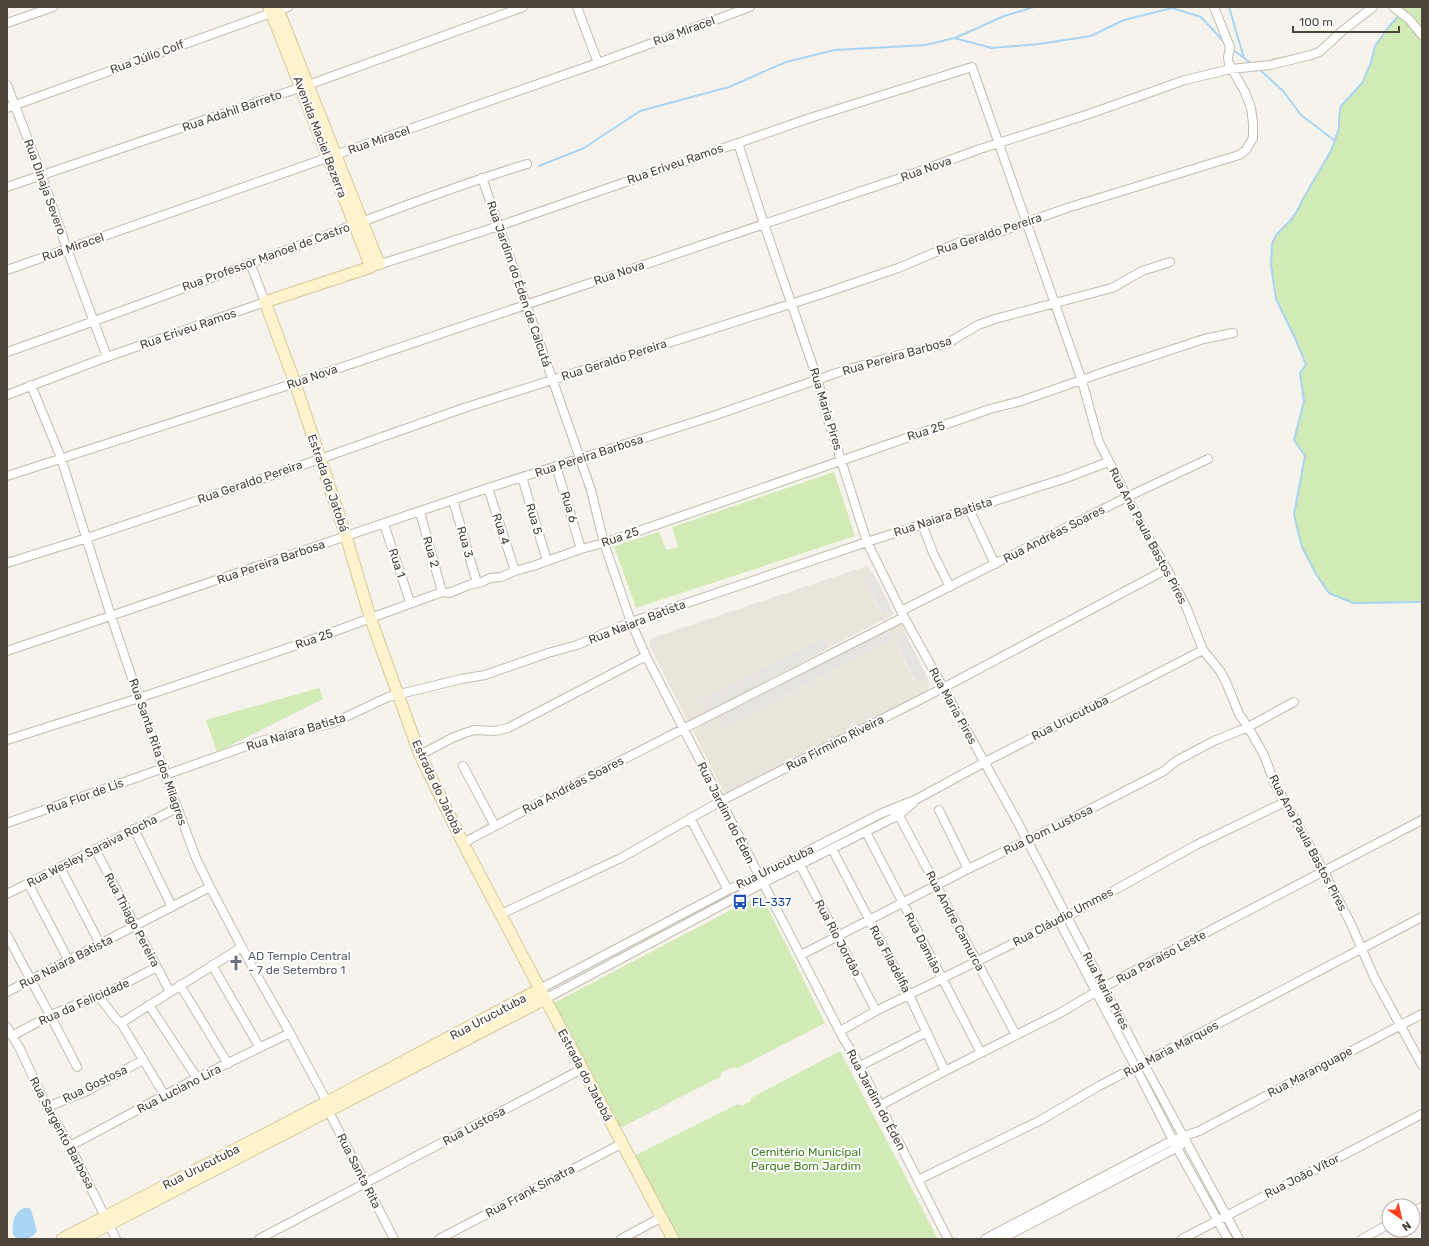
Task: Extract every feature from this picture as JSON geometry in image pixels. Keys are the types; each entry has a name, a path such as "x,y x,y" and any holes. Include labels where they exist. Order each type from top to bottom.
{"street":[{"path":"7,23 53,7"},
{"name":"Rua Adahil Barreto","path":"7,187 305,86 523,7"},
{"path":"577,7 598,63"},
{"name":"Rua Miracel","path":"7,270 598,63 750,7"},
{"path":"1214,7 1230,47 1228,61 1231,69"},
{"name":"Rua Nova","path":"7,476 295,383 912,174 999,143 1089,114 1185,80 1231,69 1270,65 1319,52 1373,7"},
{"path":"1393,7 1409,19 1422,35"},
{"name":"Avenida Maciel Bezerra","path":"277,9 305,86 375,266"},
{"name":"Rua Júlio Colf","path":"11,106 277,9"},
{"name":"Rua Eriveu Ramos","path":"7,395 107,357 265,302 499,226 810,118 972,67"},
{"name":"Rua Ana Paula Bastos Pires","path":"972,67 1082,381 1099,442 1108,462 1145,532 1167,569 1187,609 1203,650 1220,671 1229,688 1238,714 1248,727 1264,755 1274,782 1324,872 1362,948 1375,980 1422,1065"},
{"name":"Rua Geraldo Pereira","path":"7,563 87,538 320,459 464,408 822,294 898,268 954,244 991,235 1067,208 1242,154 1250,145 1253,138 1253,123 1251,108 1245,92 1231,69"},
{"name":"Rua Dinaja Severo","path":"7,85 11,106 42,176 107,357"},
{"name":"Rua Maria Pires","path":"738,143 818,381 826,414 867,542 902,614 1028,840 1144,1064 1239,1239"},
{"name":"Rua Professor Manoel de Castro","path":"7,352 95,322 250,263 482,178 527,164"},
{"name":"Rua Jardim do Éden de Calcutá","path":"482,178 579,459"},
{"name":"Rua Pereira Barbosa","path":"7,651 488,488 818,381 842,371 948,343 978,325 995,319 1112,288 1142,271 1170,262"},
{"name":"Estrada do Jatobá","path":"250,263 295,383 346,536 370,617 420,755 463,843 545,1000 673,1239"},
{"name":"Rua 25","path":"7,740 139,698 338,630 410,602 442,592 449,593 490,578 501,577 515,570 604,543 825,465 842,461 990,409 1021,401 1110,370 1204,340 1233,333"},
{"name":"Rua Santa Rita dos Milagres","path":"31,385 60,458 111,616 177,808 196,858 210,888 290,1033 328,1107"},
{"name":"Rua Jardim do Éden","path":"579,459 591,490 604,543 631,622 646,656 840,1031 860,1066 879,1106 948,1239"},
{"name":"Rua Andréas Soares","path":"463,843 588,777 684,730 950,587 1208,459"},
{"name":"Rua Naiara Batista","path":"165,772 261,741 333,723 388,696 498,671 548,653 577,645 631,622 867,542 1066,478 1108,462"},
{"name":"Rua 6","path":"556,466 581,549"},
{"name":"Rua 5","path":"522,477 547,561"},
{"name":"Rua 4","path":"488,488 515,570"},
{"name":"Rua 3","path":"453,500 477,584"},
{"path":"969,509 995,564"},
{"name":"Rua 2","path":"420,512 442,592"},
{"name":"Rua 1","path":"384,524 410,602"},
{"path":"922,524 933,553 950,587"},
{"name":"Rua Firmino Riveira","path":"501,914 621,858 721,801 943,688 1167,569"},
{"name":"Rua Urucutuba","path":"328,1107 540,990 728,890 800,866 832,850 899,815 917,800 985,762 1203,650"},
{"path":"420,755 452,738 474,730 508,728 646,656"},
{"name":"Rua Dom Lustosa","path":"801,955 968,869 1164,771 1176,761 1214,741 1248,727 1294,702"},
{"path":"464,766 495,826"},
{"name":"Rua Flor de Lis","path":"7,823 165,772"},
{"name":"Rua Urucutuba","path":"62,1239 107,1220 328,1107 545,1000 761,879 895,807 917,800"},
{"name":"Rua Cláudio Ummes","path":"840,1031 876,1011 1059,921 1196,845 1285,802"},
{"name":"Rua Andre Camurca","path":"895,807 1016,1035"},
{"name":"Rua Wesley Saraiva Rocha","path":"7,894 177,808"},
{"path":"939,810 968,869"},
{"path":"690,818 728,890"},
{"name":"Rua Paraíso Leste","path":"879,1106 1060,1013 1104,987 1422,820"},
{"path":"134,829 172,907"},
{"name":"Rua Damião","path":"866,832 981,1053"},
{"name":"Rua Thiago Pereira","path":"95,849 170,992"},
{"name":"Rua Filadélfia","path":"832,850 909,995 945,1071"},
{"name":"Rua Rio Jordão","path":"800,866 876,1011"},
{"path":"60,867 100,944"},
{"path":"28,883 68,961"},
{"name":"Rua Naiara Batista","path":"7,992 210,888"},
{"name":"Rua Maria Marques","path":"918,1180 1038,1121 1099,1086 1144,1064 1422,917"},
{"name":"Rua Maria Pires","path":"1059,921 1175,1144 1228,1239"},
{"path":"7,935 30,980 51,1015 77,1067"},
{"path":"121,1023 242,946"},
{"path":"212,965 260,1048"},
{"name":"Rua da Felicidade","path":"12,1036 51,1015 100,997 157,967"},
{"path":"180,985 228,1064"},
{"path":"100,997 117,1020 121,1023 165,1096"},
{"path":"149,1005 197,1078"},
{"name":"Rua Maranguape","path":"985,1239 1185,1139 1422,1014"},
{"name":"Rua Sargento Barbosa","path":"7,1027 20,1049 46,1107 70,1146 116,1239"},
{"path":"860,1066 927,1032"},
{"name":"Rua Luciano Lira","path":"70,1146 197,1078 290,1033"},
{"name":"Rua Gostosa","path":"46,1107 87,1091 143,1060"},
{"name":"Rua Lustosa","path":"259,1239 582,1069"},
{"name":"Rua Santa Rita","path":"328,1107 394,1239"},
{"name":"Rua João Vítor","path":"1182,1239 1422,1114"},
{"name":"Rua Frank Sinatra","path":"439,1239 621,1144"},
{"name":"Rua Maranguape","path":"1002,1239 1175,1144"},
{"path":"621,1239 662,1217"},
{"name":"Rua Urucutuba","path":"81,1239 107,1220"},
{"path":"1362,1239 1381,1228"}],"shaded area":[{"path":"867,566 873,573 863,578 881,612 891,608 893,615 829,648 823,638 701,700 707,712 688,722 649,645 652,638"},
{"path":"873,573 891,608 882,612 863,578"},
{"path":"897,623 902,623 906,635 895,642 915,682 927,677 930,683 927,691 727,793 723,791 693,731 718,716 724,728 892,639 887,628"},
{"path":"887,628 892,639 724,728 718,716"},
{"path":"906,635 927,677 916,682 895,641"},
{"path":"823,638 829,648 707,712 701,700"}],"green space":[{"path":"1404,7 1422,7 1422,602 1353,603 1329,593 1316,574 1302,547 1294,515 1305,456 1294,440 1304,402 1300,373 1306,365 1296,340 1276,299 1271,265 1272,244 1276,235 1290,221 1297,211 1331,151 1339,128 1341,106 1363,82 1371,63 1375,46"},
{"path":"834,472 855,536 636,608 614,546 659,532 666,550 678,547 672,527"},
{"path":"319,688 323,699 217,752 206,720"},
{"path":"761,894 825,1023 738,1068 725,1070 721,1073 720,1077 620,1128 554,1003"},
{"name":"Cemitério Municipal Parque Bom Jardim","path":"840,1051 938,1239 678,1239 634,1156 738,1104 741,1106 751,1101 751,1098"}],"water":[{"path":"24,1208 29,1208 31,1210 37,1231 29,1238 18,1239 13,1235 13,1223 17,1213"}],"waterway":[{"path":"955,38 1004,16 1034,7"},
{"path":"1229,7 1244,58"},
{"path":"539,166 584,148 640,111 729,87 786,62 835,50 926,45 954,38 992,48 1039,44 1091,36 1124,20 1172,8 1201,17 1224,42"},
{"path":"1399,15 1375,46 1371,63 1363,82 1341,106 1339,128 1331,151 1297,211 1290,221 1276,235 1272,244 1271,265 1276,299 1296,340 1306,365 1300,373 1304,402 1294,440 1305,456 1294,515 1302,547 1316,574 1329,593 1353,603 1422,602"},
{"path":"1232,49 1252,64"},
{"path":"1259,69 1283,91 1301,115 1335,141"}],"place":[{"name":"FL-337","path":"740,902"},
{"name":"AD Templo Central - 7 de Setembro 1","path":"236,963"}]}
